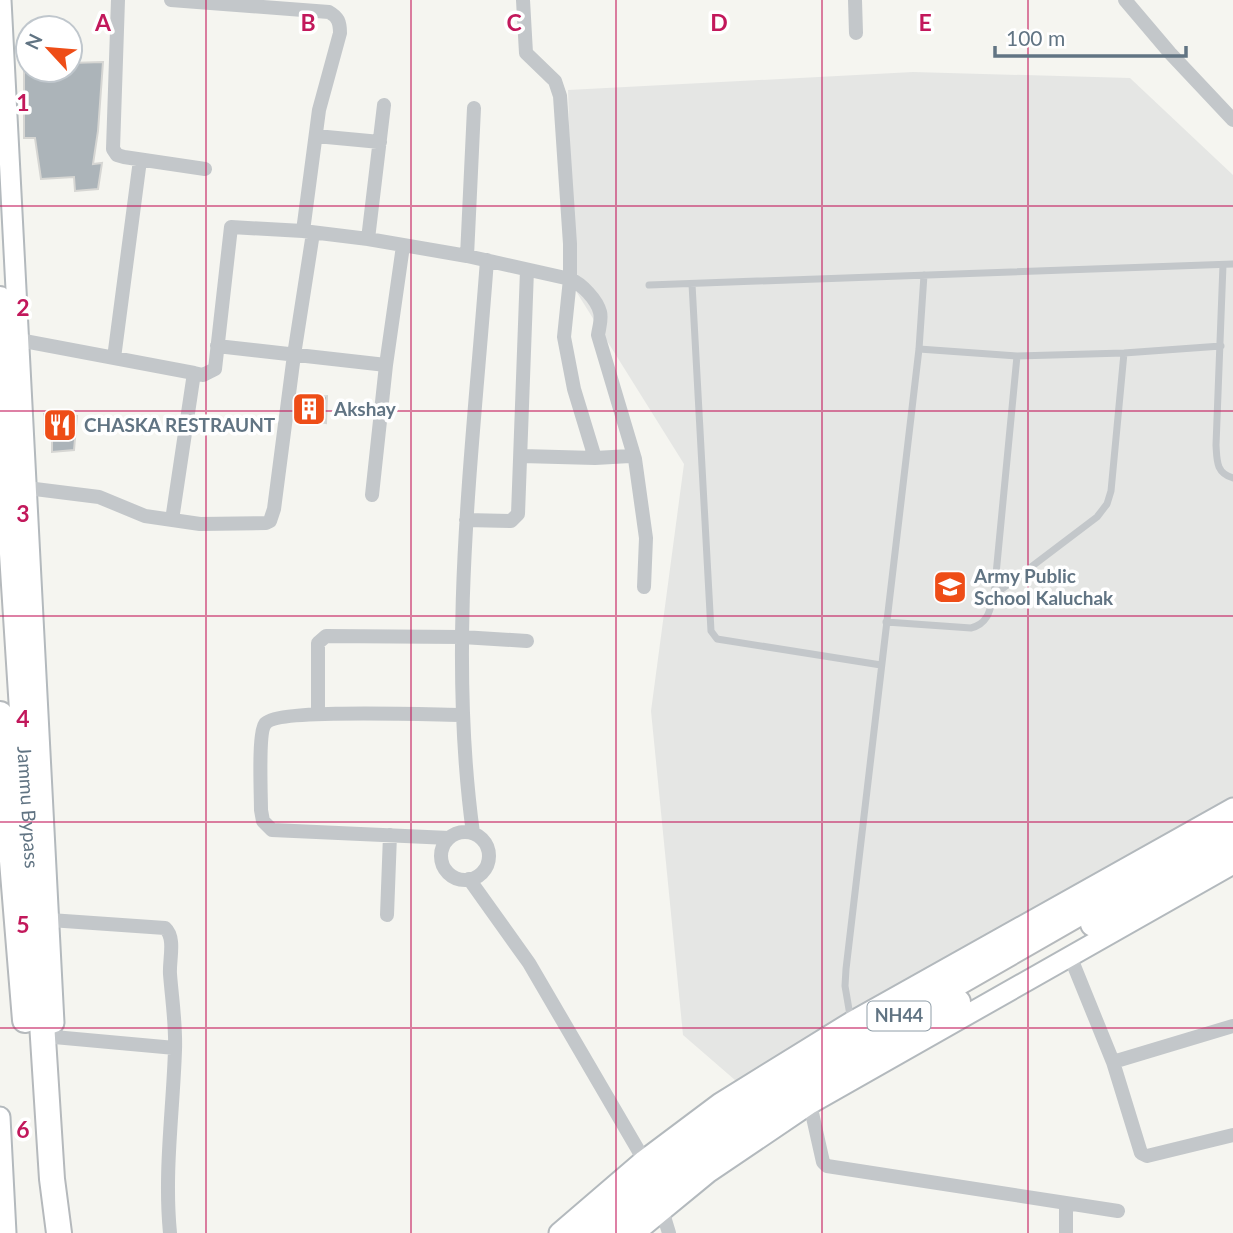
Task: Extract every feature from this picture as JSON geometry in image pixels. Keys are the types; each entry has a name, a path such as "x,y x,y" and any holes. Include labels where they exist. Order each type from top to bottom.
{"highway":[{"name":"Jammu Bypass","path":"0,299 12,552 50,1151 59,1233"},
{"name":"Jammu Bypass","path":"0,714 42,1233"},
{"name":"NH44","path":"582,1233 665,1163 750,1102 1233,825"},
{"name":"NH44","path":"612,1233 712,1152 806,1089 1233,846"}],"street":[{"path":"1,0 54,1037 71,1233"},
{"path":"118,0 113,149 117,155 124,158 205,169"},
{"path":"27,488 99,497 145,516 200,524 265,523 270,521 274,509 308,232 319,110 340,33 340,23 336,15 314,10 171,0"},
{"path":"523,0 526,53 555,81 560,96 570,230 570,279 564,337 573,389 595,458"},
{"path":"855,0 856,33"},
{"path":"1125,0 1233,120"},
{"path":"368,239 384,105"},
{"path":"467,256 474,108"},
{"path":"316,136 380,142"},
{"path":"114,358 140,160"},
{"path":"19,340 203,375 215,369 231,227 368,239 467,256 570,279 580,285 601,314 598,335 635,459 646,538 644,587"},
{"path":"372,495 402,246"},
{"path":"473,833 467,789 462,637 467,520 486,260"},
{"path":"467,520 511,522 518,514 527,270"},
{"path":"217,346 386,365"},
{"path":"172,520 194,373"},
{"path":"522,456 630,456 635,459"},
{"path":"318,714 318,643 326,636 462,637 527,641"},
{"path":"449,838 272,830 263,821 263,726 268,720 275,718 318,714 463,715"},
{"path":"559,1233 644,1160 720,1103 852,1022 1233,808"},
{"path":"457,833 473,833 485,842 489,857 483,871 469,879 454,877 443,866 442,851 449,838 457,833"},
{"path":"387,915 390,835"},
{"path":"635,1233 708,1173 810,1104 1233,864"},
{"path":"469,879 529,963 644,1160"},
{"path":"50,920 165,928 171,936 170,973 175,1009 175,1048 168,1157 170,1233"},
{"path":"1070,956 1113,1062 1141,1153 1147,1156 1233,1135"},
{"path":"1113,1062 1233,1026"},
{"path":"54,1037 175,1048"},
{"path":"810,1104 823,1162 827,1166 1118,1211"},
{"path":"0,1117 6,1233"},
{"path":"1066,1203 1066,1233"},
{"path":"662,1210 669,1233"}],"lane":[{"path":"649,285 1233,264"},
{"path":"1223,265 1217,461 1219,470 1233,478"},
{"path":"852,1022 845,986 845,969 919,349 924,275"},
{"path":"692,284 711,631 717,639 881,665"},
{"path":"919,349 1017,356 1124,353 1221,346"},
{"path":"994,595 1097,517 1107,504 1111,491 1124,353"},
{"path":"886,622 971,628 984,622 994,595 1017,356"}],"shaded area":[{"name":"Army Public School Kaluchak","path":"913,72 1130,78 1233,175 1233,807 750,1093 683,1035 651,711 684,464 574,288 568,90"}],"building":[{"path":"103,62 93,164 102,163 98,189 75,191 74,177 41,179 35,138 24,138 24,84 84,84 84,63"},
{"name":"Akshay","path":"327,396 326,423 295,418 298,399"},
{"name":"CHASKA RESTRAUNT","path":"44,414 77,416 74,450 52,452 52,435 44,434"}],"place":[{"name":"Akshay","path":"309,409"},
{"name":"CHASKA RESTRAUNT","path":"60,425"},
{"name":"Army Public School Kaluchak","path":"950,587"}]}
